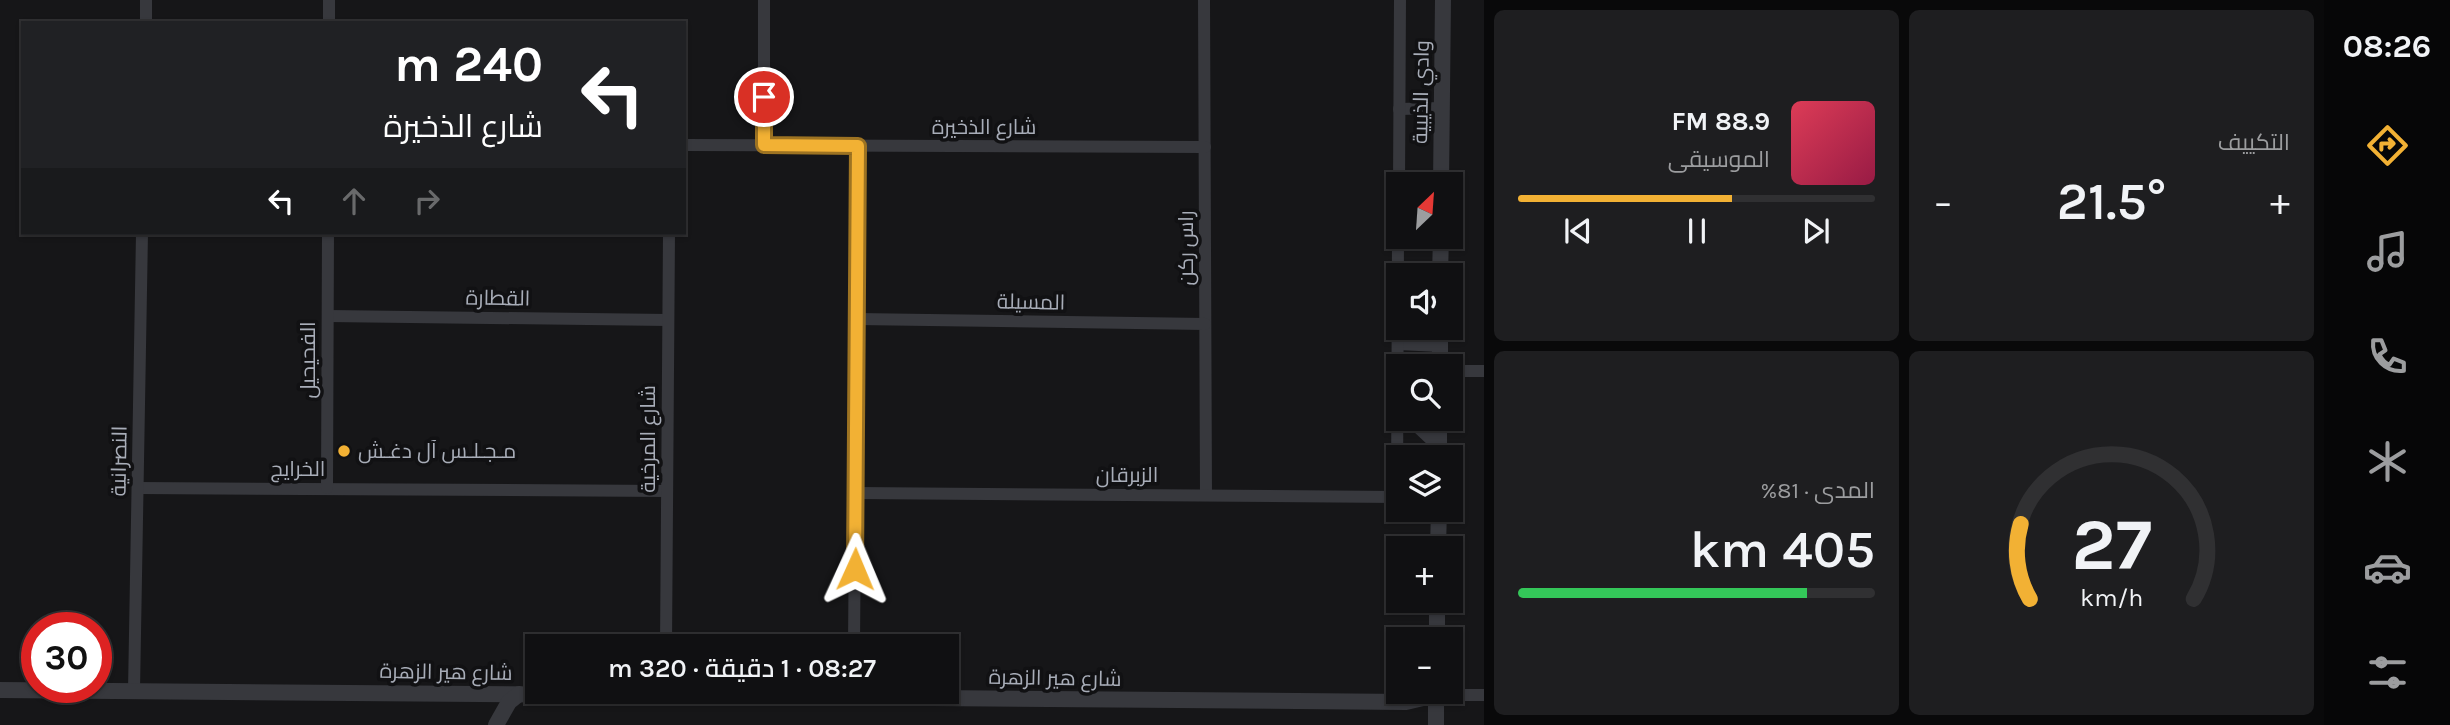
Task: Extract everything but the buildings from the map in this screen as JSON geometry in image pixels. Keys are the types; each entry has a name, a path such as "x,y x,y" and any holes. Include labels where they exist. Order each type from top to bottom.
{"street":[{"path":"146,0 146,21"},
{"path":"329,0 329,21"},
{"path":"764,0 764,145"},
{"name":"راس ركن","path":"1204,0 1206,495"},
{"path":"1399,172 1400,0"},
{"name":"وادي الذيبية","path":"1441,172 1443,0"},
{"path":"1399,109 1442,108"},
{"name":"شارع الذخيرة","path":"686,145 1205,147"},
{"path":"854,634 858,146"},
{"name":"النصرانية","path":"135,691 142,235"},
{"name":"الفحيحيل","path":"327,488 328,235"},
{"name":"شارع المرخية","path":"666,634 669,235"},
{"path":"1398,249 1398,354"},
{"name":"القطارة","path":"328,316 668,320"},
{"name":"المسيلة","path":"857,319 1205,324"},
{"path":"1440,340 1440,354"},
{"path":"1398,344 1440,346"},
{"path":"1463,371 1484,371"},
{"path":"1420,431 1433,445"},
{"name":"الخرايج","path":"138,488 667,491"},
{"name":"الزبرقان","path":"856,493 1386,497"},
{"name":"شارع هير الزهرة","path":"0,690 525,694"},
{"path":"491,693 494,725"},
{"path":"494,725 519,694"},
{"path":"1463,694 1484,695"},
{"name":"شارع هير الزهرة","path":"959,696 1386,702"},
{"path":"1436,704 1436,725"}],"place":[{"name":"مـجـلـس آل دغـش","path":"344,451"}],"route":[{"path":"764,97 764,145 858,146 855,569"}]}
